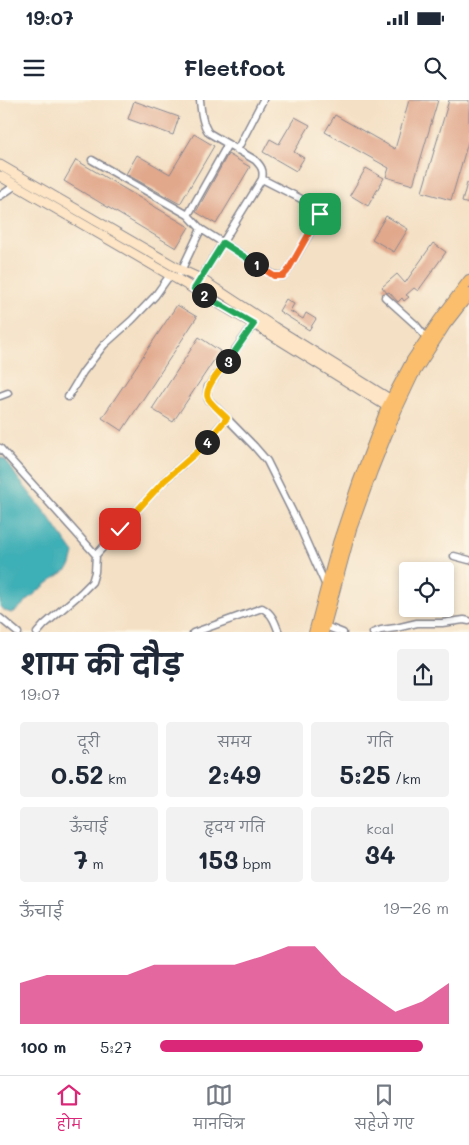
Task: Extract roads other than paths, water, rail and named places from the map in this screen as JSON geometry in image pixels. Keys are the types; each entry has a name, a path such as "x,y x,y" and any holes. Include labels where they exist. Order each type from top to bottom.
{"main road":[{"path":"0,165 176,275 194,289 393,406"},
{"path":"0,176 176,275 200,279 393,406"},
{"path":"314,632 338,542 350,508 393,406 413,375 457,294 469,280"},
{"path":"430,341 469,294"},
{"path":"324,629 351,529 393,406"}],"street":[{"path":"194,289 262,179 263,173 260,165 255,160 209,133 205,128 200,100"},
{"path":"237,150 263,100"},
{"path":"188,214 228,144"},
{"path":"92,160 188,214 201,229 274,276 283,276 319,218 320,211 316,206 262,179"},
{"path":"0,196 16,185"},
{"path":"68,397 83,372 104,345 132,320 176,275 201,229"},
{"path":"385,297 416,325 430,341"},
{"path":"254,324 208,388 208,399 266,461 298,523 326,586"},
{"path":"0,396 8,394"},
{"path":"38,632 92,582 96,556 164,481 196,453 227,418"},
{"path":"0,448 96,556"},
{"path":"454,556 469,560"},
{"path":"194,632 262,608 271,615 279,632"},
{"path":"0,618 18,632"},
{"path":"373,632 417,623 442,623 464,620 469,622"},
{"path":"324,629 343,632"}],"water":[{"path":"0,457 6,460 74,553 71,565 67,570 11,613 5,611 0,606"}]}
